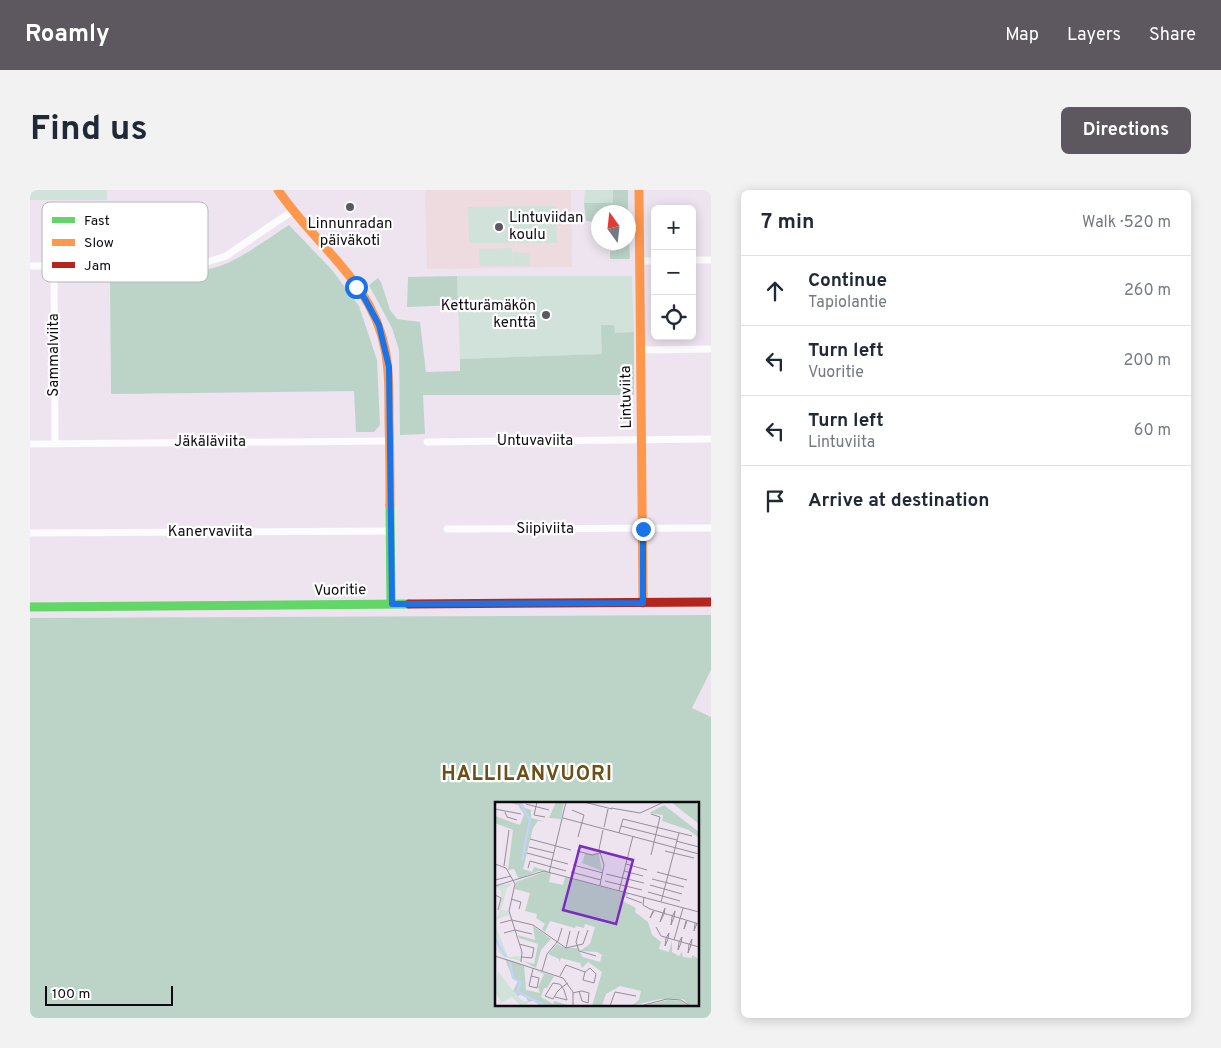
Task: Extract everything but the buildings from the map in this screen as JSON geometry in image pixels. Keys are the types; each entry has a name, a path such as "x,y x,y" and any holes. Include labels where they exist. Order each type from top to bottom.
{"street":[{"path":"278,190 291,212 349,277 365,299 379,325 389,367 392,604"},
{"name":"Lintuviita","path":"639,190 643,603"},
{"path":"208,262 226,256 291,212"},
{"path":"639,261 651,260"},
{"path":"696,260 711,260"},
{"name":"Sammalviita","path":"54,282 55,444"},
{"path":"640,350 711,349"},
{"name":"Untuvaviita","path":"427,442 711,439"},
{"name":"Jäkäläviita","path":"30,444 391,441"},
{"name":"Siipiviita","path":"446,529 711,528"},
{"name":"Kanervaviita","path":"30,533 390,531"},
{"name":"Vuoritie","path":"30,607 711,602"}],"shaded area":[{"name":"Lintuviidan koulu","path":"425,190 571,190 572,267 427,269"}],"green space":[{"path":"30,190 107,190 107,200 30,200"},
{"path":"585,190 613,190 613,203 584,203"},
{"path":"613,190 628,190 628,205 591,205 591,221 586,221 584,203 613,203"},
{"path":"556,206 557,243 469,243 468,207"},
{"path":"289,225 332,270 359,306 377,360 380,425 374,432 356,432 354,391 111,394 110,282 208,282 208,269 228,263"},
{"path":"512,248 513,265 513,252 529,253 530,266 480,266 479,249"},
{"path":"630,250 630,259 610,259 610,251"},
{"name":"Ketturämäkön kenttä","path":"457,276 632,276 634,332 614,333 602,354 460,359"},
{"path":"457,276 458,305 407,307 408,277"},
{"path":"378,278 390,310 397,319 420,322 426,372 460,371 460,359 602,354 601,325 614,325 615,333 634,332 634,395 423,395 425,434 400,435 399,350 392,328 369,285"},
{"path":"711,615 711,670 692,708 711,717 711,1018 30,1018 30,618"}],"traffic: fast":[{"path":"390,505 391,604"},
{"path":"30,607 409,604"}],"traffic: slow":[{"path":"278,190 297,216 340,264 360,290 377,322 386,353 388,369 390,505"},
{"path":"639,190 643,603"}],"traffic: jam":[{"path":"409,604 711,602"}],"place":[{"name":"Linnunradan päiväkoti","path":"350,207"},
{"name":"Lintuviidan koulu","path":"499,227"},
{"name":"Ketturämäkön kenttä","path":"546,315"}],"district":[{"name":"HALLILANVUORI","path":"527,775"}],"route":[{"path":"356,287 379,325 389,367 392,604 643,603 643,529"}]}
